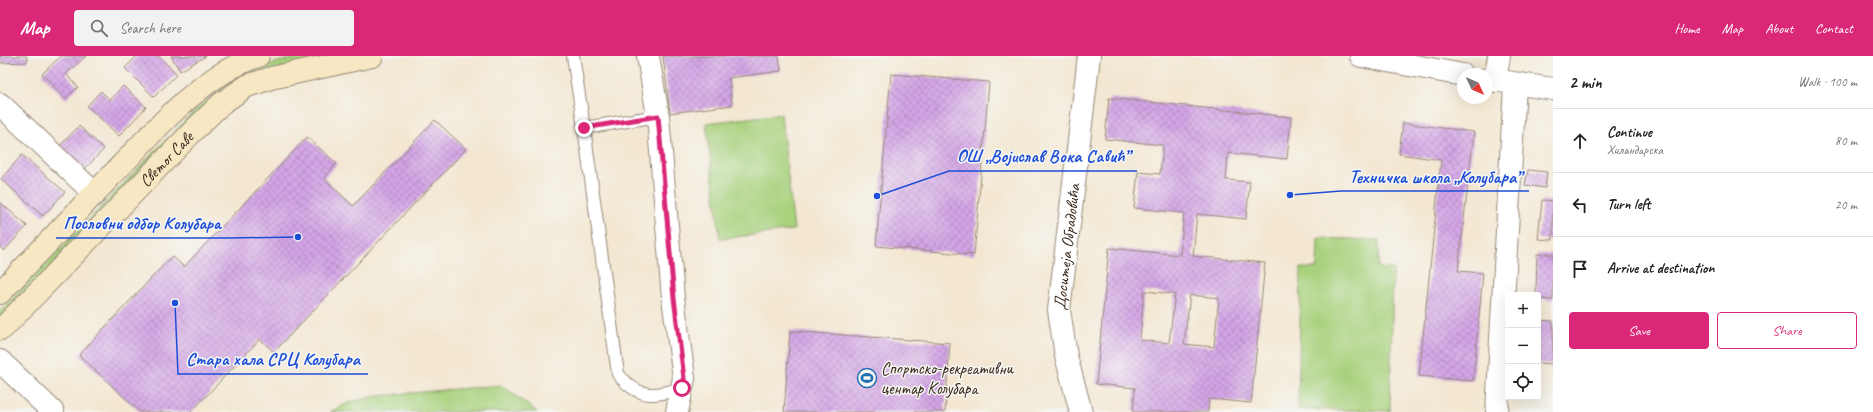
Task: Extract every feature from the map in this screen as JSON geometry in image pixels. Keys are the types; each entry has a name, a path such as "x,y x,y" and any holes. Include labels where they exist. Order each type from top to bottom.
{"street":[{"name":"Светог Саве","path":"0,293 197,90 237,64 258,56"},
{"name":"Светог Саве","path":"0,329 3,328 185,139 222,103 247,86 271,78 372,56"},
{"path":"648,56 658,116 674,298 684,378 677,412"},
{"name":"Доситеја Обрадовића","path":"1081,412 1066,356 1059,310 1089,56"},
{"path":"1361,56 1457,74"},
{"path":"1497,412 1499,56"},
{"path":"1499,82 1553,89"},
{"path":"0,104 95,194"},
{"path":"0,361 53,412"}],"lane":[{"path":"573,56 618,374 627,386 648,395 666,393 682,388"},
{"path":"584,128 658,116"}],"green space":[{"path":"305,56 346,56 250,81 0,323 0,311 207,99 240,75 269,64"},
{"path":"781,114 794,230 720,239 706,123"},
{"path":"1318,238 1379,240 1378,268 1393,269 1390,411 1298,409 1301,268 1317,268"},
{"path":"501,385 537,412 330,412 350,402 376,396"}],"building":[{"path":"0,56 27,56 27,62 0,63"},
{"path":"61,56 86,56 66,74 78,87 66,99 42,74"},
{"path":"137,56 158,56 177,74 154,97 125,68"},
{"path":"171,56 206,56 180,71"},
{"path":"663,56 779,56 781,71 729,78 732,105 670,113"},
{"path":"891,74 989,82 974,255 876,246"},
{"path":"123,86 146,107 119,136 87,106 101,91 110,100"},
{"path":"1109,98 1291,117 1287,159 1228,153 1226,180 1250,182 1246,219 1197,214 1193,256 1265,263 1251,403 1209,399 1208,412 1133,412 1135,388 1096,384 1109,248 1180,255 1184,213 1134,208 1138,172 1160,174 1163,145 1105,139","holes":["1144,291 1175,294 1169,343 1140,340","1190,295 1219,298 1214,347 1184,344"]},
{"path":"435,120 466,149 274,352 260,339 191,412 140,412 79,355 172,256 184,267 307,137 337,164 324,178 353,206"},
{"path":"1403,123 1474,132 1458,271 1483,273 1473,381 1419,376 1441,160 1399,154"},
{"path":"79,126 104,149 78,176 53,153"},
{"path":"22,155 65,192 43,216 1,179"},
{"path":"1528,170 1547,172 1545,188 1525,185"},
{"path":"1542,200 1553,201 1553,240 1538,239"},
{"path":"0,202 27,226 4,251 0,247"},
{"path":"1537,254 1553,254 1553,300 1541,299 1541,292 1536,292"},
{"path":"1541,320 1553,321 1553,364 1541,363"},
{"name":"Спортско-рекреативни центар Колубара","path":"790,331 950,343 945,412 784,412"}],"place":[{"name":"Техничка школа „Колубара”","path":"1290,195"},
{"name":"ОШ „Војислав Вока Савић”","path":"877,196"},
{"name":"Пословни одбор Колубара","path":"298,237"},
{"name":"Стара хала СРЦ Колубара","path":"175,303"},
{"name":"Спортско-рекреативни центар Колубара","path":"867,378"}],"route":[{"path":"584,128 658,116 674,298 684,378 682,388"}]}
